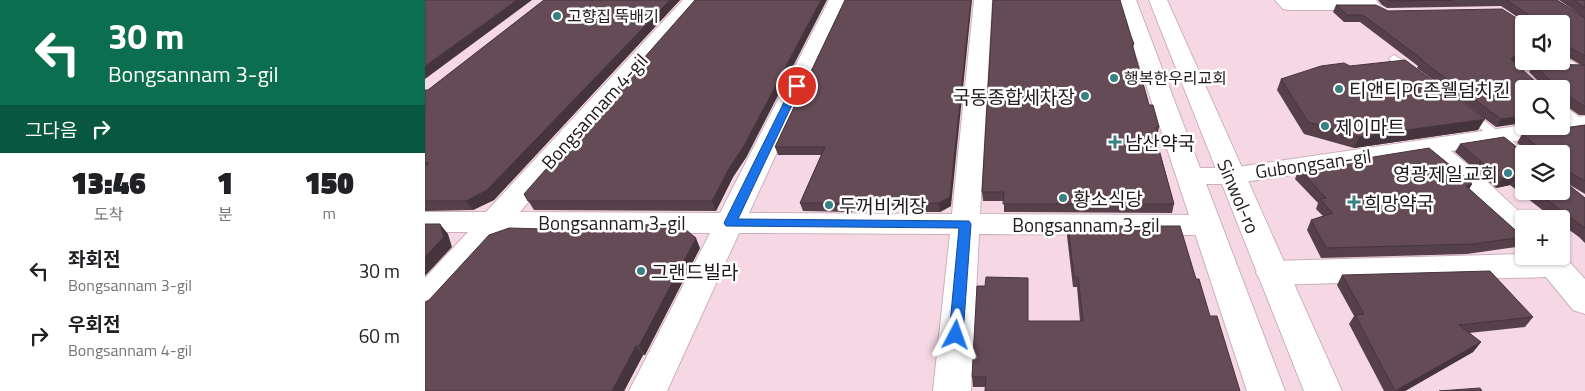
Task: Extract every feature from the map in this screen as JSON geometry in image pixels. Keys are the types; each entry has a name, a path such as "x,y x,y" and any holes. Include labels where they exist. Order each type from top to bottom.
{"street":[{"name":"Bongsannam 4-gil","path":"494,222 693,0"},
{"path":"648,391 838,0"},
{"path":"952,391 983,0"},
{"name":"Sinwol-ro","path":"1127,0 1266,391"},
{"name":"Sinwol-ro","path":"1158,0 1323,391"},
{"path":"1284,0 1289,5 1372,4"},
{"name":"Gubongsan-gil","path":"1190,176 1231,176 1583,124"},
{"path":"1430,146 1515,224"},
{"name":"Bongsannam 3-gil","path":"425,222 1207,225"},
{"path":"425,300 494,222"},
{"path":"1272,274 1515,263"},
{"path":"1554,265 1585,301"}],"lane":[{"path":"1394,58 1424,80"},
{"path":"1570,64 1577,69 1570,69"},
{"path":"1517,70 1528,80"},
{"path":"1461,108 1515,149"},
{"path":"1570,115 1583,124"}],"building":[{"path":"425,0 517,0 425,66"},
{"path":"544,0 670,0 487,190 466,201 425,201 425,167 429,163 425,163 425,90 428,90"},
{"path":"695,0 821,0 744,146 730,167 712,201 528,201 524,194"},
{"path":"845,0 971,0 950,197 939,203 903,203 904,198 852,197 850,203 800,203 825,147 775,147"},
{"path":"993,0 1120,0 1134,44 1132,44 1149,105 1153,105 1159,127 1156,127 1159,139 1156,139 1174,204 1003,204 1004,192 982,192"},
{"path":"1388,0 1453,0 1390,1"},
{"path":"1506,0 1557,0 1585,18 1585,56 1570,47 1570,15 1529,15"},
{"path":"1574,0 1585,0 1585,8"},
{"path":"1336,5 1376,5 1388,11 1502,9 1515,17 1515,56 1511,59 1515,63 1515,70 1523,70 1534,80 1515,80 1515,117 1501,119 1363,15 1347,15"},
{"path":"1405,60 1485,119 1359,137 1308,122 1281,79 1321,66 1344,63 1350,66"},
{"path":"1570,65 1585,65 1585,107 1570,97 1570,80 1550,80 1540,70 1570,70"},
{"path":"1585,125 1585,181 1570,173 1570,145 1536,145 1523,135 1570,135 1570,127"},
{"path":"1504,137 1515,146 1515,177 1502,179 1460,144"},
{"path":"1429,148 1472,184 1466,186 1515,230 1515,238 1474,244 1326,248 1311,220 1333,213 1320,199 1326,198 1299,169"},
{"path":"1570,186 1585,198 1585,228 1570,217 1570,210 1561,210 1547,200 1570,200"},
{"path":"425,224 440,224 444,237 425,257"},
{"path":"542,224 680,225 696,238 639,346 636,346 612,391 425,391 425,302 429,300 489,235 509,228 545,229"},
{"path":"1068,226 1180,226 1196,279 1199,279 1210,316 1217,316 1240,391 985,391 986,377 972,377 977,286 985,286 986,277 1028,278 1028,321 1083,321 1078,277 1074,277"},
{"path":"1490,271 1533,317 1459,325 1481,342 1395,391 1355,315 1364,314 1342,275"},
{"path":"1480,388 1482,391 1439,391"}],"place":[{"name":"고향집 뚝배기","path":"557,16"},
{"name":"행복한우리교회","path":"1114,78"},
{"name":"티앤티PC존웰덤치킨","path":"1339,89"},
{"name":"국동종합세차장","path":"1085,96"},
{"name":"제이마트","path":"1325,126"},
{"name":"남산약국","path":"1115,142"},
{"name":"영광제일교회","path":"1508,173"},
{"name":"황소식당","path":"1063,198"},
{"name":"희망약국","path":"1354,202"},
{"name":"두꺼비게장","path":"829,205"},
{"name":"그랜드빌라","path":"641,271"}],"route":[{"path":"797,86 730,223 965,224 956,335"}]}
